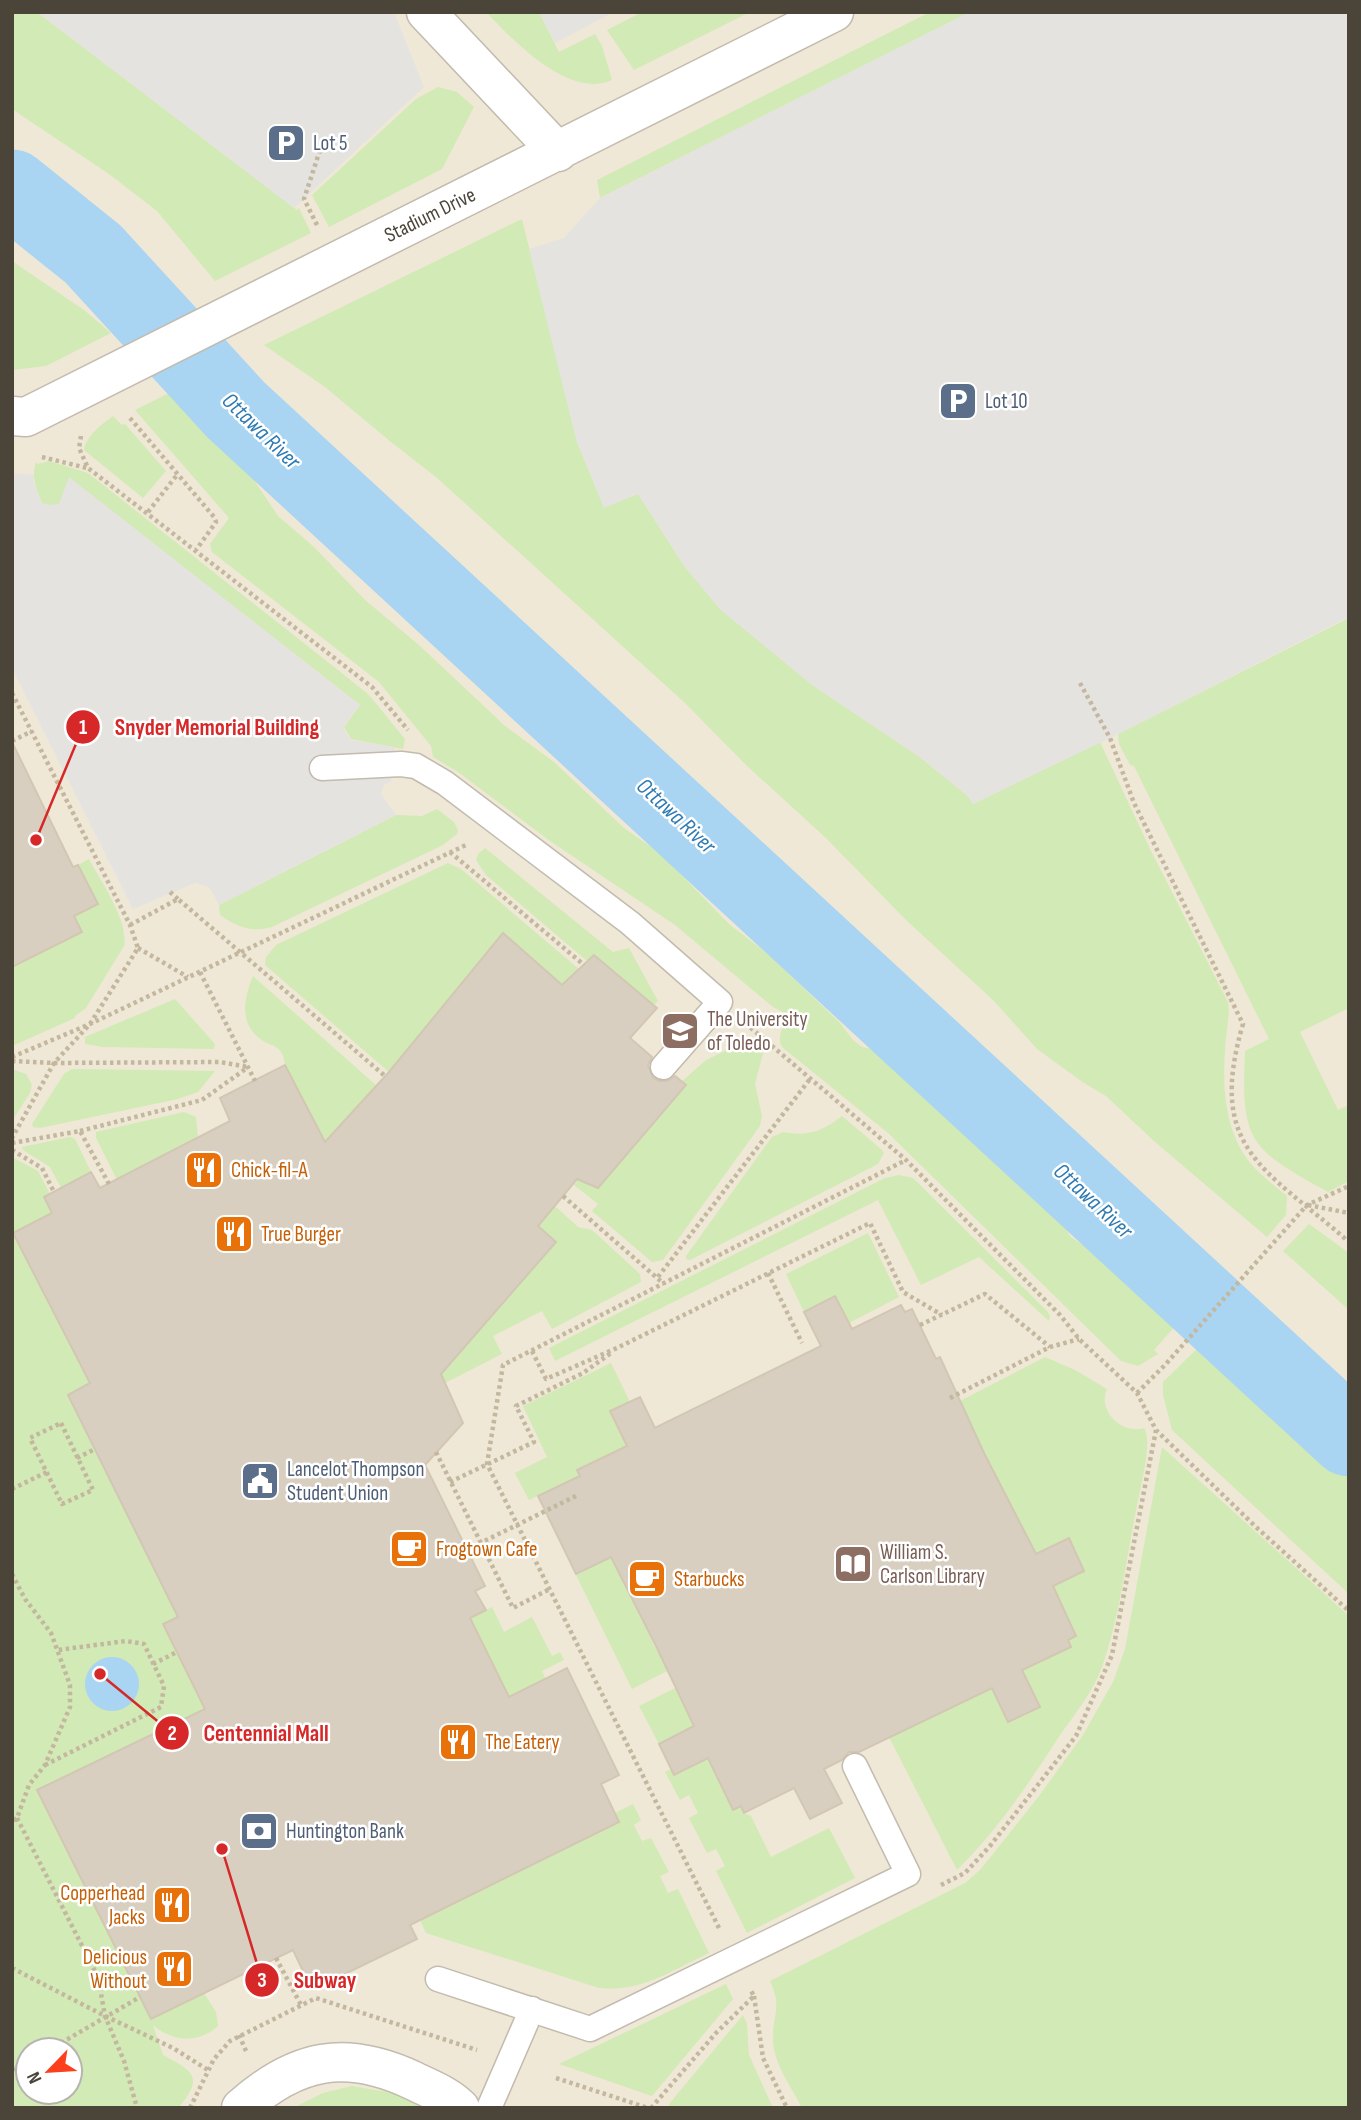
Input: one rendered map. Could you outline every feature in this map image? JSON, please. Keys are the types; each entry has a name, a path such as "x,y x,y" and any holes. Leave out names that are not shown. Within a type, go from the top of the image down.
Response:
{"street":[{"path":"426,12 558,152"},
{"name":"Stadium Drive","path":"19,417 80,390 834,12"},
{"path":"241,2108 279,2080 303,2069 336,2062 373,2065 393,2072 447,2097 460,2108"}],"lane":[{"path":"322,768 401,764 416,766 630,923 720,1002 663,1067"},
{"path":"438,1979 590,2029 908,1874 855,1766"},
{"path":"489,2108 532,2009"}],"path":[{"path":"319,228 304,200 321,147"},
{"path":"130,418 214,517 216,522 196,550"},
{"path":"73,437 84,430 79,448 88,468"},
{"path":"52,451 41,458 88,468 148,512 372,687 410,733"},
{"path":"148,512 177,475"},
{"path":"1080,683 1110,738 1134,803 1243,1024 1232,1067 1231,1087 1232,1111 1240,1135 1266,1172 1349,1242"},
{"path":"12,693 130,925 138,948 188,977"},
{"path":"12,741 32,731"},
{"path":"12,1059 472,842"},
{"path":"450,852 584,965"},
{"path":"170,892 385,1076"},
{"path":"130,925 178,899"},
{"path":"12,1141 54,1063 90,1024 138,948"},
{"path":"200,972 255,1081"},
{"path":"720,1002 906,1160 1060,1315 1079,1339 1137,1393 1156,1430 1256,1527 1349,1611"},
{"path":"12,1059 54,1063 220,1062 248,1067"},
{"path":"12,1141 80,1131 202,1100 248,1067"},
{"path":"658,1276 810,1079"},
{"path":"80,1131 109,1184"},
{"path":"12,1150 42,1168 54,1192"},
{"path":"722,1933 487,1464 503,1366 906,1160"},
{"path":"1137,1393 1307,1205 1349,1186"},
{"path":"563,1196 664,1284"},
{"path":"1307,1205 1349,1213"},
{"path":"532,1351 546,1380 618,1348 870,1223 903,1292 942,1315"},
{"path":"768,1273 803,1343"},
{"path":"920,1325 985,1294 1051,1348"},
{"path":"950,1398 1051,1348 1079,1339"},
{"path":"450,1482 534,1442 516,1406 583,1373 618,1348"},
{"path":"61,1423 77,1458 93,1490 62,1504 30,1437 61,1423"},
{"path":"1046,1776 1076,1736 1112,1655 1156,1430"},
{"path":"77,1458 95,1449"},
{"path":"436,1452 513,1608 548,1590"},
{"path":"12,1489 47,1472"},
{"path":"466,1550 578,1495"},
{"path":"12,1577 51,1633 70,1685 71,1707 45,1765 29,1785 15,1820 98,1977 105,2016 124,2061 137,2108"},
{"path":"45,1765 161,1707 164,1686 144,1644 126,1641 58,1650"},
{"path":"153,1664 177,1652"},
{"path":"276,1958 301,2005"},
{"path":"12,1968 173,2048 208,2070"},
{"path":"746,1981 754,1996 763,2058 787,2108"},
{"path":"556,2078 649,2108 716,2033 754,1996"},
{"path":"72,2036 140,1997"}],"shaded area":[{"name":"The University of Toledo","path":"12,12 1349,12 1349,2108 12,2108"},
{"name":"Lot 5","path":"37,12 394,12 424,87 294,208"},
{"path":"539,12 614,12 555,43"},
{"name":"Lot 10","path":"970,12 1349,12 1349,617 973,804 969,797 921,758 811,684 721,610 685,567 638,494 604,508 577,442 529,249 564,238 600,198"},
{"path":"12,473 34,475 33,481 42,503 48,505 59,504 69,477 360,705 345,724 344,730 351,740 395,747 391,782 384,785 381,794 396,815 219,905 211,890 195,883 133,909 12,668"}],"green space":[{"path":"12,12 37,12 297,210 299,208 311,233 215,281 157,211 109,174 12,109"},
{"path":"486,12 539,12 559,52 595,34 602,46 612,80 595,84 578,82 560,75 526,51"},
{"path":"642,12 750,12 634,70 607,30"},
{"path":"930,12 970,12 600,198 597,180"},
{"path":"438,87 457,92 474,107 442,169 329,227 312,195 416,99"},
{"path":"522,219 577,442 604,507 638,494 685,567 721,610 811,684 921,758 969,797 973,804 1100,742 1151,851 1228,1002 1224,1069 1231,1126 1238,1144 1252,1165 1287,1196 1286,1215 1267,1237 1155,1142 1106,1096 1037,1049 994,1001 905,919 826,838 746,765 685,703 436,477 325,387 264,345"},
{"path":"12,261 84,310 111,333 46,366 12,370"},
{"path":"171,392 248,471 278,516 314,547 365,600 420,646 505,726 554,762 624,828 660,853 729,924 768,954 840,1023 853,1040 889,1060 986,1145 1058,1217 1071,1237 1108,1262 1165,1317 1178,1323 1154,1350 1158,1354 1138,1366 1121,1361 888,1133 782,1047 780,1035 790,1016 773,1007 675,925 550,841 458,772 433,757 431,746 379,682 212,552 210,544 229,518 135,410"},
{"path":"113,416 122,425 125,424 166,471 143,498 84,450 91,435"},
{"path":"49,461 88,473 369,695 405,739 403,749 351,739 344,727 360,705 69,478 59,505 42,503 34,473 36,462 38,464"},
{"path":"1349,618 1349,1008 1300,1032 1338,1110 1349,1105 1349,1181 1328,1192 1281,1164 1255,1140 1245,1106 1245,1051 1269,1039 1134,766 1130,765 1119,744 1118,734"},
{"path":"437,809 454,822 458,830 457,834 443,845 272,927 244,928 220,915 219,905 396,815 422,816"},
{"path":"485,848 613,952 629,948 658,1001 654,1005 594,955 587,961 486,875 476,860"},
{"path":"89,859 118,914 124,946 86,1008 75,1018 12,1046 12,967 82,932 74,916 98,904 78,865"},
{"path":"448,863 461,869 580,970 565,988 503,934 389,1072 265,965 266,957 276,945"},
{"path":"253,976 377,1086 325,1142 285,1065 281,1052 259,1038 248,1023 245,1005"},
{"path":"175,999 215,1044 214,1049 103,1047 85,1044 85,1037"},
{"path":"735,1046 755,1048 763,1053 755,1084 762,1116 760,1126 663,1260 652,1262 592,1211 598,1204 574,1185 578,1180 598,1188 681,1082 706,1060"},
{"path":"12,1069 26,1074 32,1085 30,1093 12,1121"},
{"path":"72,1069 215,1071 198,1092 178,1099 40,1128 33,1127 32,1124 64,1074"},
{"path":"184,1112 196,1117 198,1138 117,1180 96,1138 96,1132"},
{"path":"842,1116 882,1150 884,1153 878,1164 690,1260 686,1259 772,1137 783,1132 814,1132"},
{"path":"70,1137 75,1139 91,1172 61,1188 50,1167 22,1147"},
{"path":"12,1157 38,1171 50,1194 44,1197 52,1213 14,1233 90,1383 68,1395 178,1617 252,1686 37,1790 151,2018 204,1993 216,2012 218,2026 194,2038 177,2038 153,2025 163,2055 182,2066 192,2076 191,2089 178,2108 12,2108"},
{"path":"899,1175 913,1178 1047,1311 1049,1321 979,1257 921,1285 878,1200 555,1361 549,1348 885,1178"},
{"path":"555,1206 578,1227 592,1230 640,1274 641,1282 552,1329 542,1311 493,1336 502,1354 445,1383 441,1374 556,1243 539,1226"},
{"path":"1309,1224 1349,1253 1349,1310 1283,1251"},
{"path":"868,1233 899,1297 849,1323 804,1312 786,1274"},
{"path":"1200,1346 1239,1388 1275,1412 1309,1423 1349,1462 1349,1594 1172,1430 1163,1395 1163,1382"},
{"path":"1045,1357 1075,1370 1107,1389 1105,1405 1120,1425 1144,1428 1147,1444 1145,1466 1118,1608 1108,1648 1094,1685 1012,1806 957,1870 889,1737 992,1688 1008,1722 1039,1707 1019,1664 1036,1664 1070,1647 1068,1640 1076,1637 1058,1597 1046,1590 1084,1571 1069,1538 1028,1557 1030,1542 1012,1505 1005,1508 1005,1494 985,1453 978,1456 977,1438 960,1401"},
{"path":"611,1363 630,1402 627,1446 578,1470 580,1476 529,1500 515,1473 547,1457 523,1406"},
{"path":"1162,1447 1349,1616 1349,2108 802,2108 774,2050 776,1998 770,1981 965,1883 981,1869 1039,1796 1083,1735 1113,1682 1125,1649"},
{"path":"619,1553 620,1575 636,1608 643,1605 656,1648 667,1662 675,1667 632,1689 576,1575"},
{"path":"492,1607 504,1632 532,1617 552,1656 560,1652 564,1660 542,1671 560,1707 523,1725 470,1618"},
{"path":"675,1688 688,1713 703,1722 659,1744 639,1706"},
{"path":"715,1754 744,1813 751,1816 771,1857 829,1828 855,1878 747,1933 716,1871 725,1866 716,1849 707,1853 689,1818 698,1813 689,1795 680,1800 665,1772 671,1769 674,1775"},
{"path":"633,1804 641,1820 634,1825 642,1841 651,1838 669,1872 660,1876 668,1893 678,1889 709,1953 642,1984 614,1989 599,1988 426,1933 420,1920 619,1823 615,1813"},
{"path":"726,1984 733,1999 652,2096 559,2064"},
{"path":"743,2015 747,2024 749,2055 773,2108 669,2108 669,2104"},
{"path":"352,2086 393,2093 426,2108 293,2108 323,2093"}],"water":[{"path":"112,1657 131,1665 139,1684 131,1703 112,1711 93,1703 85,1684 93,1665"}],"building":[{"path":"12,742 73,867 78,865 98,904 74,916 82,932 12,967"},
{"name":"Lancelot Thompson Student Union","path":"503,933 562,985 594,955 657,1008 630,1038 652,1057 648,1065 653,1078 667,1081 675,1076 686,1085 598,1188 577,1179 538,1226 556,1242 441,1374 463,1423 425,1465 485,1586 475,1591 486,1610 470,1618 509,1697 567,1668 619,1775 601,1784 619,1822 410,1925 417,1939 312,1990 293,1950 151,2019 37,1790 205,1709 163,1624 178,1617 68,1395 90,1383 13,1233 52,1213 44,1197 91,1172 100,1188 230,1121 220,1098 285,1065 325,1142 389,1072"},
{"name":"William S. Carlson Library","path":"835,1296 852,1329 901,1305 905,1312 912,1309 936,1359 940,1357 984,1453 1036,1554 1069,1538 1084,1571 1053,1586 1076,1636 1068,1640 1071,1647 1022,1670 1040,1707 1008,1722 992,1688 859,1752 849,1752 842,1760 824,1769 842,1803 810,1819 794,1788 744,1813 741,1806 733,1810 708,1758 674,1775 659,1744 694,1726 657,1648 611,1557 576,1574 538,1496 580,1476 577,1470 627,1446 610,1411 640,1397 655,1428 821,1346 804,1312"}],"waterway":[{"name":"Ottawa River","path":"12,189 93,254 236,410 1349,1437"}],"place":[{"name":"Lot 5","path":"286,143"},
{"name":"Lot 10","path":"958,401"},
{"name":"Snyder Memorial Building","path":"36,840"},
{"name":"The University of Toledo","path":"680,1031"},
{"name":"Chick-fil-A","path":"204,1170"},
{"name":"True Burger","path":"234,1234"},
{"name":"Lancelot Thompson Student Union","path":"260,1481"},
{"name":"Frogtown Cafe","path":"409,1549"},
{"name":"William S. Carlson Library","path":"853,1564"},
{"name":"Starbucks","path":"647,1579"},
{"name":"Centennial Mall","path":"100,1674"},
{"name":"The Eatery","path":"458,1742"},
{"name":"Huntington Bank","path":"259,1831"},
{"name":"Subway","path":"222,1849"},
{"name":"Copperhead Jacks","path":"172,1905"},
{"name":"Delicious Without","path":"174,1969"}]}
